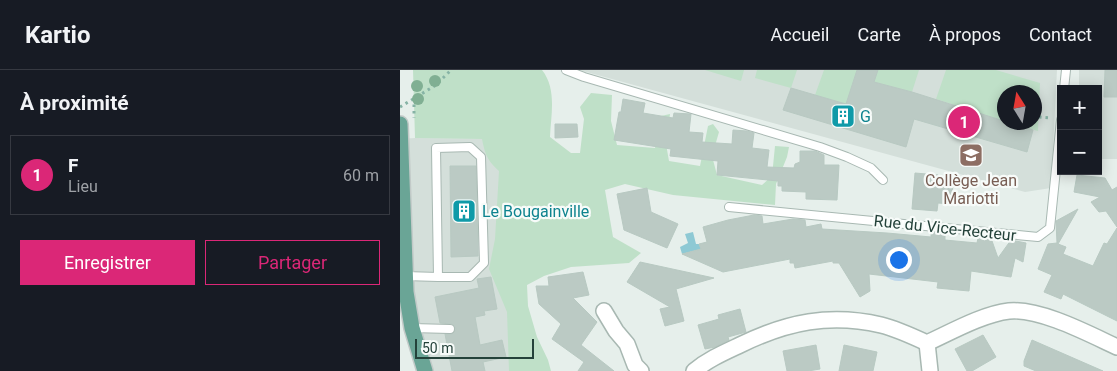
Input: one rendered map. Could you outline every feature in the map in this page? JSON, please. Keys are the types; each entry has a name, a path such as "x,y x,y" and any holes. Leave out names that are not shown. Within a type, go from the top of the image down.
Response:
{"main road":[{"path":"400,124 406,292 412,328 425,371"}],"street":[{"path":"604,311 616,331 627,344 634,365 641,371"},
{"path":"694,371 708,360 756,337 795,324 822,319 852,320 881,326 927,342 988,316 1010,311 1026,312 1044,316 1083,331 1117,347"},
{"path":"927,342 930,371"}],"lane":[{"path":"566,70 826,149 871,168 883,180"},
{"path":"1064,85 1066,70"},
{"name":"Rue du Vice-Recteur","path":"729,207 1038,238 1050,228 1060,130"},
{"path":"405,276 438,277 470,277 484,263 481,157 470,147 436,148 438,277"},
{"path":"412,328 450,329"}],"path":[{"path":"400,107 436,85 452,70"}],"shaded area":[{"name":"Collège Jean Mariotti","path":"579,70 1057,70 1051,188 1025,192"},
{"path":"1079,70 1117,70 1117,159 1102,159 1102,85 1079,85"},
{"path":"400,139 536,139 517,278 535,371 425,371 412,328"}],"green space":[{"path":"413,70 542,70 547,77 551,93 550,137 571,153 580,153 584,119 580,107 591,93 612,95 611,121 617,145 655,148 661,116 670,114 666,144 669,161 700,166 708,126 713,124 719,132 712,156 717,175 762,185 772,176 775,146 789,147 776,184 775,205 673,195 625,184 605,190 613,237 641,253 629,263 571,267 544,276 527,285 528,306 537,337 551,371 509,371 507,312 489,269 495,239 499,171 487,156 482,139 415,138"},
{"path":"705,70 744,70 741,81"},
{"path":"757,70 797,70 791,88 755,78"},
{"path":"824,70 857,70 849,97 904,121 815,95"},
{"path":"878,70 919,70 912,92 874,82"},
{"path":"946,70 996,70 1040,83 1040,85 997,85 997,119 936,99"}],"water":[{"path":"693,232 696,244 699,244 701,249 682,254 680,247 688,243 685,234"}],"building":[{"path":"857,70 878,70 874,82 997,119 997,130 1033,130 1027,152 914,119 906,147 783,110 791,88 846,104"},
{"path":"1105,70 1117,70 1117,97 1104,97"},
{"path":"623,99 645,103 643,113 673,118 674,113 691,114 689,132 703,133 702,142 732,144 733,130 754,133 752,148 769,150 767,167 794,168 795,164 800,162 800,151 815,151 824,155 824,165 839,165 837,200 806,199 806,192 782,191 782,186 778,186 778,181 717,175 718,161 670,156 671,149 614,140"},
{"path":"555,124 577,124 578,137 555,138"},
{"name":"Le Bougainville","path":"450,166 476,166 478,256 451,257"},
{"path":"915,173 938,175 938,183 953,184 951,204 938,203 937,211 912,209"},
{"path":"1077,175 1105,178 1112,190 1117,187 1117,227 1106,211 1099,212 1091,202 1100,197 1074,192"},
{"path":"647,188 651,212 678,224 667,248 624,230 617,194"},
{"path":"1078,209 1058,244 1066,247 1063,254 1093,266 1104,243 1107,244 1117,228 1117,321 1063,294 1061,299 1044,292 1052,275 1038,269 1048,244 1057,243 1056,221"},
{"path":"754,215 762,216 763,224 793,219 805,220 806,227 821,224 822,229 931,237 931,232 945,234 945,240 977,243 978,238 991,238 998,258 1011,240 1026,243 1023,262 1015,258 1011,277 971,271 969,291 937,288 938,282 869,274 870,291 860,297 839,263 833,263 833,261 795,268 794,263 790,263 790,259 723,272 682,254 701,249 699,244 707,242 703,227"},
{"path":"640,262 714,278 676,289 684,321 665,326 660,309 670,307 627,282"},
{"path":"583,272 589,295 573,298 597,322 581,345 614,371 578,371 584,362 552,339 561,324 539,304 536,286 549,286 548,277"},
{"path":"491,277 497,309 484,311 485,315 475,317 480,345 502,340 506,357 483,362 485,371 452,371 445,334 452,334 456,329 452,324 440,323 435,297 479,288 477,279"},
{"path":"740,309 746,332 728,337 729,340 715,347 705,349 698,325 719,319 718,315"},
{"path":"983,335 996,357 972,371 967,371 955,349"},
{"path":"1032,340 1103,371 1036,371 1024,366"},
{"path":"816,345 820,369 787,371 783,351"},
{"path":"844,345 877,352 873,371 839,371"}],"place":[{"name":"G","path":"843,116"},
{"name":"F","path":"964,122"},
{"name":"Collège Jean Mariotti","path":"971,155"},
{"name":"Le Bougainville","path":"464,211"}]}
